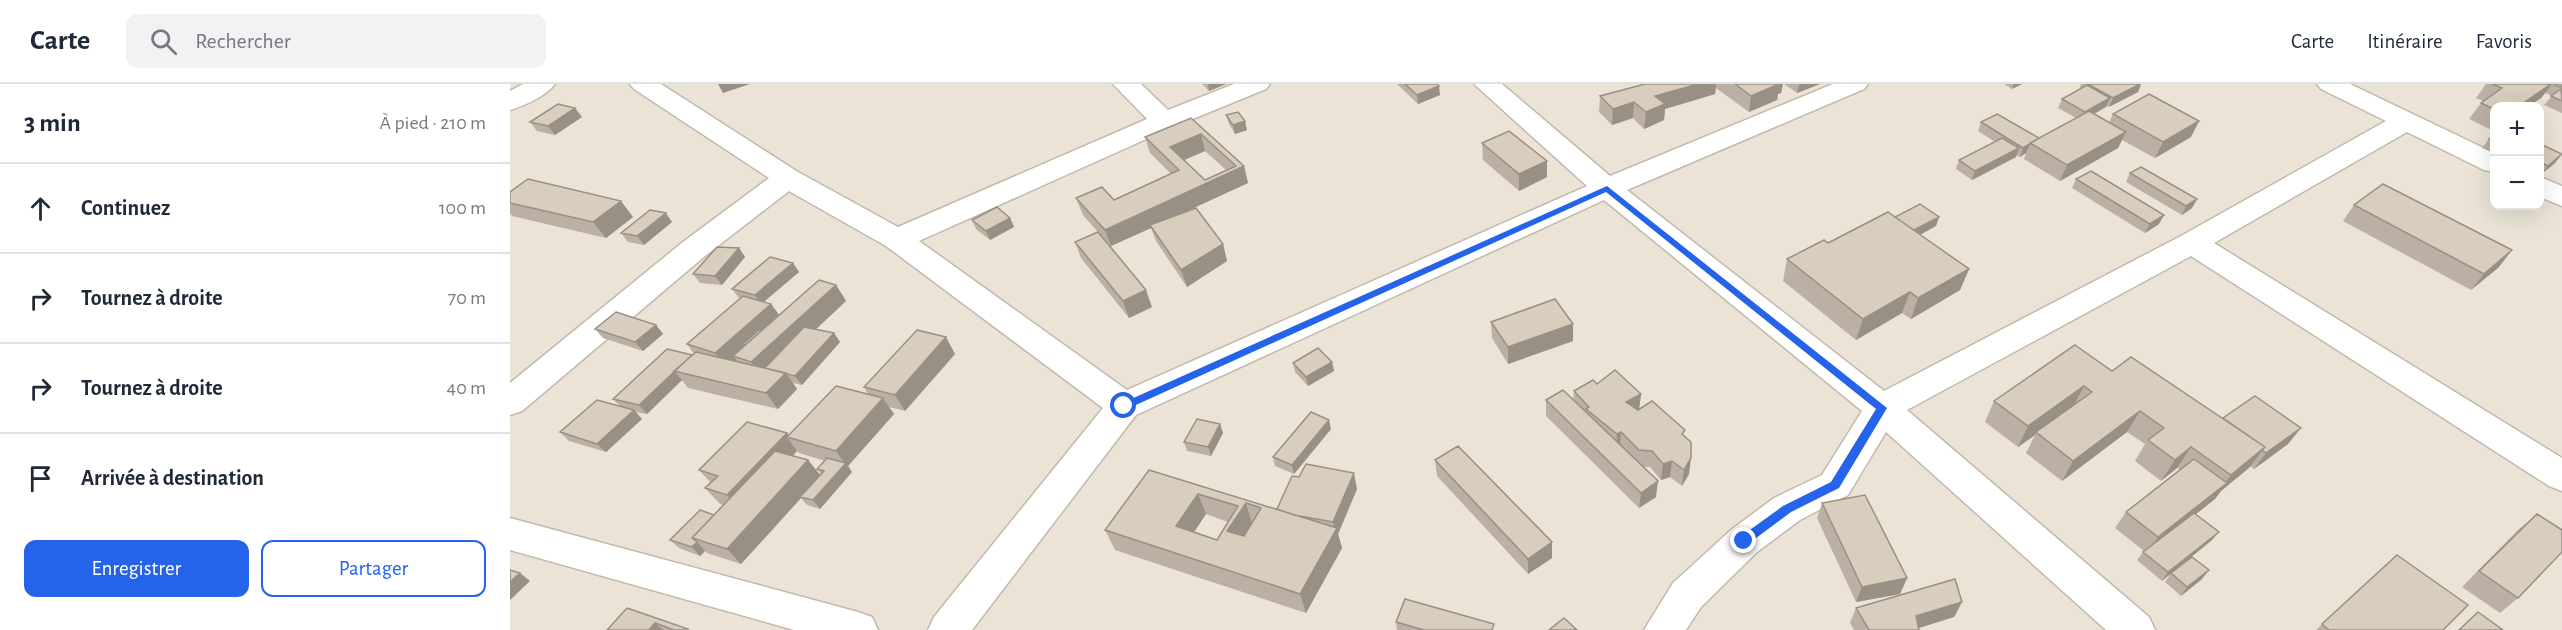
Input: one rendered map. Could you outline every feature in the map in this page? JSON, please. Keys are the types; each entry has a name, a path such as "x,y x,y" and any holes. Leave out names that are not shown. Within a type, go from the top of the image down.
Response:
{"street":[{"path":"510,102 542,84"},
{"path":"643,84 788,178 897,239 1124,406"},
{"path":"1126,84 1164,121"},
{"path":"897,239 1164,121 1257,84"},
{"path":"1487,84 1607,188 1882,408 2135,630"},
{"path":"948,630 1124,406 1607,188 1855,84"},
{"path":"2330,84 2490,162"},
{"path":"1664,630 1687,595 1744,541 1787,509 1835,485 1882,408 2192,243 2406,121"},
{"path":"510,402 694,249 788,178"},
{"path":"2544,188 2562,197"},
{"path":"2192,243 2562,476"},
{"path":"510,534 858,630"}],"shaded area":[{"path":"510,84 2562,84 2562,630 510,630"}],"building":[{"path":"1405,84 1437,84 1439,86 1417,95"},
{"path":"1645,84 1698,84 1655,96 1665,104 1646,112 1634,102 1613,109 1600,96"},
{"path":"1735,84 1779,84 1751,96"},
{"path":"2088,84 2140,84 2113,98"},
{"path":"2492,84 2551,84 2525,102 2490,102 2490,107 2481,103 2502,88"},
{"path":"2087,85 2110,98 2085,112 2062,99"},
{"path":"2561,89 2562,101 2551,96"},
{"path":"2149,94 2199,121 2163,142 2113,114"},
{"path":"558,104 575,108 548,126 530,122"},
{"path":"2089,111 2126,132 2067,165 2030,143"},
{"path":"1238,112 1245,121 1233,125 1226,115"},
{"path":"1997,114 2039,138 2023,148 1981,122"},
{"path":"1191,118 1244,166 1105,230 1076,198 1102,187 1114,200 1179,170 1145,137","holes":["1201,134 1236,166 1205,180 1170,147"]},
{"path":"1509,131 1547,161 1519,174 1482,143"},
{"path":"2002,138 2019,148 1975,171 1959,160"},
{"path":"2544,146 2562,154 2548,166 2544,164"},
{"path":"2141,167 2197,199 2186,206 2130,173"},
{"path":"2091,171 2164,215 2150,224 2076,179"},
{"path":"528,179 621,201 593,222 510,203 510,192"},
{"path":"2383,184 2512,250 2484,274 2354,205"},
{"path":"1920,204 1939,217 1914,230 1895,217"},
{"path":"997,207 1010,218 986,231 972,220"},
{"path":"1196,208 1223,244 1181,270 1150,225"},
{"path":"650,210 666,213 637,236 621,233"},
{"path":"1888,212 1969,269 1918,298 1910,292 1863,319 1787,259 1824,240 1828,243"},
{"path":"1098,232 1146,290 1123,301 1075,242"},
{"path":"717,247 739,248 715,276 693,274"},
{"path":"770,257 793,263 755,295 732,289"},
{"path":"819,280 836,285 751,362 733,356"},
{"path":"743,296 771,304 715,353 687,344"},
{"path":"1555,299 1573,324 1508,347 1491,322"},
{"path":"616,312 656,325 635,342 595,329"},
{"path":"804,327 834,333 795,376 765,368"},
{"path":"759,330 761,331 745,345 743,344"},
{"path":"917,330 946,337 895,395 864,387"},
{"path":"2075,345 2112,371 2131,357 2265,447 2231,475 2191,447 2175,460 2148,440 2164,428 2140,411 2073,461 2036,432 2092,392 2084,386 2028,426 1994,401"},
{"path":"1318,348 1332,362 1306,377 1293,363"},
{"path":"667,349 692,355 639,405 613,399"},
{"path":"696,352 786,373 766,393 674,371"},
{"path":"1615,370 1641,394 1626,402 1638,410 1652,401 1685,430 1682,434 1691,442 1691,458 1684,470 1672,461 1663,464 1652,451 1639,450 1621,432 1617,434 1586,409 1589,407 1574,391 1593,380 1597,384"},
{"path":"836,386 883,398 836,451 787,437"},
{"path":"1563,390 1658,481 1641,493 1546,400"},
{"path":"2255,396 2301,428 2266,453 2262,450 2265,447 2223,418"},
{"path":"597,400 634,410 597,444 560,432"},
{"path":"1311,412 1329,420 1292,465 1273,457"},
{"path":"1197,419 1220,424 1208,447 1184,442"},
{"path":"747,422 787,433 727,495 705,488 718,476 699,470"},
{"path":"1458,446 1552,542 1528,559 1435,460"},
{"path":"775,451 808,460 727,549 692,538"},
{"path":"827,458 846,463 813,500 800,497 824,471 817,469"},
{"path":"2194,459 2227,483 2158,537 2126,512"},
{"path":"1306,464 1354,473 1333,522 1294,515 1277,509 1292,476 1299,477"},
{"path":"1149,470 1337,528 1300,594 1105,530","holes":["1198,494 1238,506 1217,540 1176,526","1246,503 1261,508 1244,536 1227,531"]},
{"path":"1865,495 1907,578 1862,587 1822,503"},
{"path":"700,510 714,515 692,538 697,542 692,547 670,540"},
{"path":"2194,513 2219,532 2168,572 2143,552"},
{"path":"2537,514 2562,530 2562,552 2518,598 2479,571"},
{"path":"2397,555 2468,605 2443,630 2329,630 2322,624"},
{"path":"2192,557 2209,570 2187,587 2171,573"},
{"path":"510,570 520,573 510,582"},
{"path":"1955,579 1962,602 1916,616 1919,630 1869,630 1856,608"},
{"path":"1405,599 1494,624 1492,630 1424,630 1396,622"},
{"path":"627,608 688,629 674,630 655,623 649,630 607,630"},
{"path":"2478,612 2503,630 2459,630"},
{"path":"1564,618 1577,630 1549,630"}],"route":[{"path":"1124,406 1607,188 1882,408 1835,485 1787,509 1744,541"}]}
